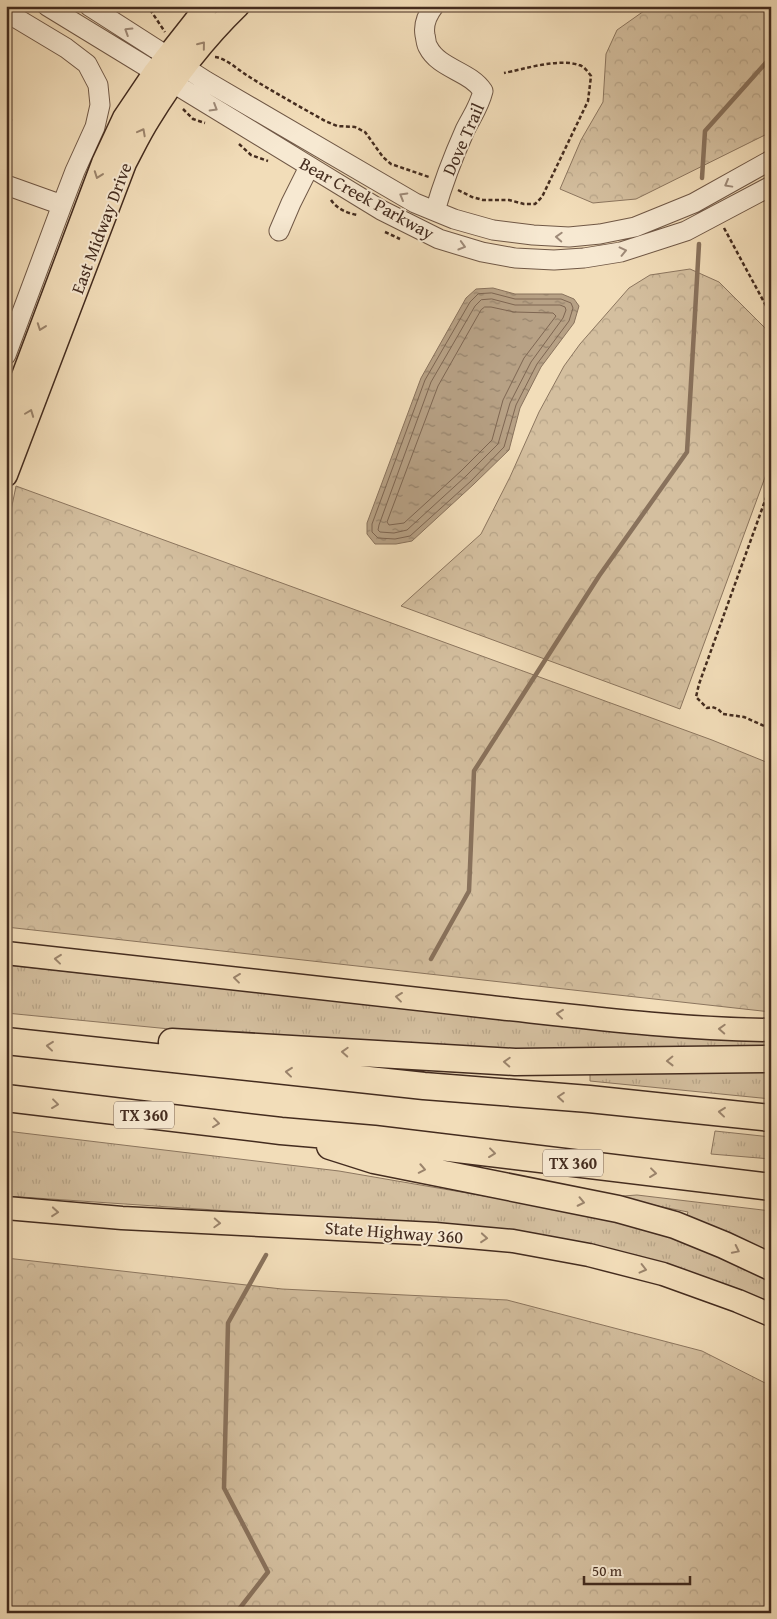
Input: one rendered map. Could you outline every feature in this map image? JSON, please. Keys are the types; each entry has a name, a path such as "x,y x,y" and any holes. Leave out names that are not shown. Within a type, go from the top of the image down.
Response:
{"highway":[{"path":"6,1041 424,1086 589,1099 771,1118"},
{"path":"93,1050 156,1041 515,1062 771,1059"},
{"name":"TX 360","path":"6,1098 282,1131 374,1139 771,1188"},
{"path":"282,1131 374,1160 618,1210 675,1225 771,1267"}],"main road":[{"name":"East Midway Drive","path":"7,472 126,163 170,69 207,6"},
{"name":"East Midway Drive","path":"6,421 103,163 124,118 170,69 238,6"},
{"path":"6,953 668,1026 771,1030"},
{"name":"State Highway 360","path":"6,1208 122,1218 435,1234 513,1241 589,1255 663,1274 771,1315"}],"street":[{"name":"Bear Creek Parkway","path":"47,6 170,69 416,203 454,219 493,230 569,237 600,234 635,227 694,203 771,160"},
{"name":"Bear Creek Parkway","path":"89,6 170,69 309,167 381,210 439,239 482,252 515,258 554,260 584,258 621,252 648,245 686,231 771,186"},
{"name":"Dove Trail","path":"434,6 427,15 424,30 428,46 436,57 477,83 483,91 479,105 466,128 444,181 435,211"},
{"path":"6,12 66,48 87,64 98,85 100,105 95,127 75,171 6,355"},
{"path":"279,231 309,167"},
{"path":"6,185 62,205"}],"path":[{"path":"145,6 149,8 166,32"},
{"path":"211,58 217,57 225,61 247,76 325,121 337,126 356,127 365,132 382,158 391,164 434,178"},
{"path":"452,188 483,200 509,200 524,204 536,204 542,197 588,101 590,76 584,67 579,65 566,63 552,64 504,74"},
{"path":"6,99 10,120 6,128"},
{"path":"724,227 771,315"},
{"path":"771,484 696,697 707,708 718,708 723,714 744,717 771,730"}],"green space":[{"path":"651,6 771,6 771,132 636,199 593,203 560,189 581,140 603,102 606,54 617,30"},
{"path":"690,269 719,282 765,328 771,341 771,461 680,709 401,606 481,534 510,477 539,412 564,366 580,344 629,288 650,275"},
{"path":"16,486 712,740 771,764 771,1012 6,927 6,535"},
{"path":"6,965 181,984 769,1040 770,1050 583,1054 262,1038 6,1013"},
{"path":"771,1067 771,1099 590,1081 590,1068"},
{"path":"6,1131 339,1171 554,1208 583,1211 683,1237 771,1277 771,1305 482,1228 6,1196"},
{"path":"715,1131 771,1137 771,1159 711,1154"},
{"path":"637,1195 771,1211 771,1259 657,1209 687,1215 688,1212 622,1199 623,1196"},
{"path":"6,1258 282,1289 507,1300 702,1351 771,1386 771,1613 6,1613"}],"water":[{"path":"493,288 515,294 562,294 574,299 579,306 574,323 541,367 520,408 509,450 412,541 396,544 375,544 367,534 367,523 421,378 466,298 476,289"}],"waterway":[{"path":"702,178 705,131 771,57"},
{"path":"431,959 469,891 474,771 599,576 687,452 699,244"},
{"path":"236,1613 268,1572 224,1488 228,1323 266,1255"}]}
